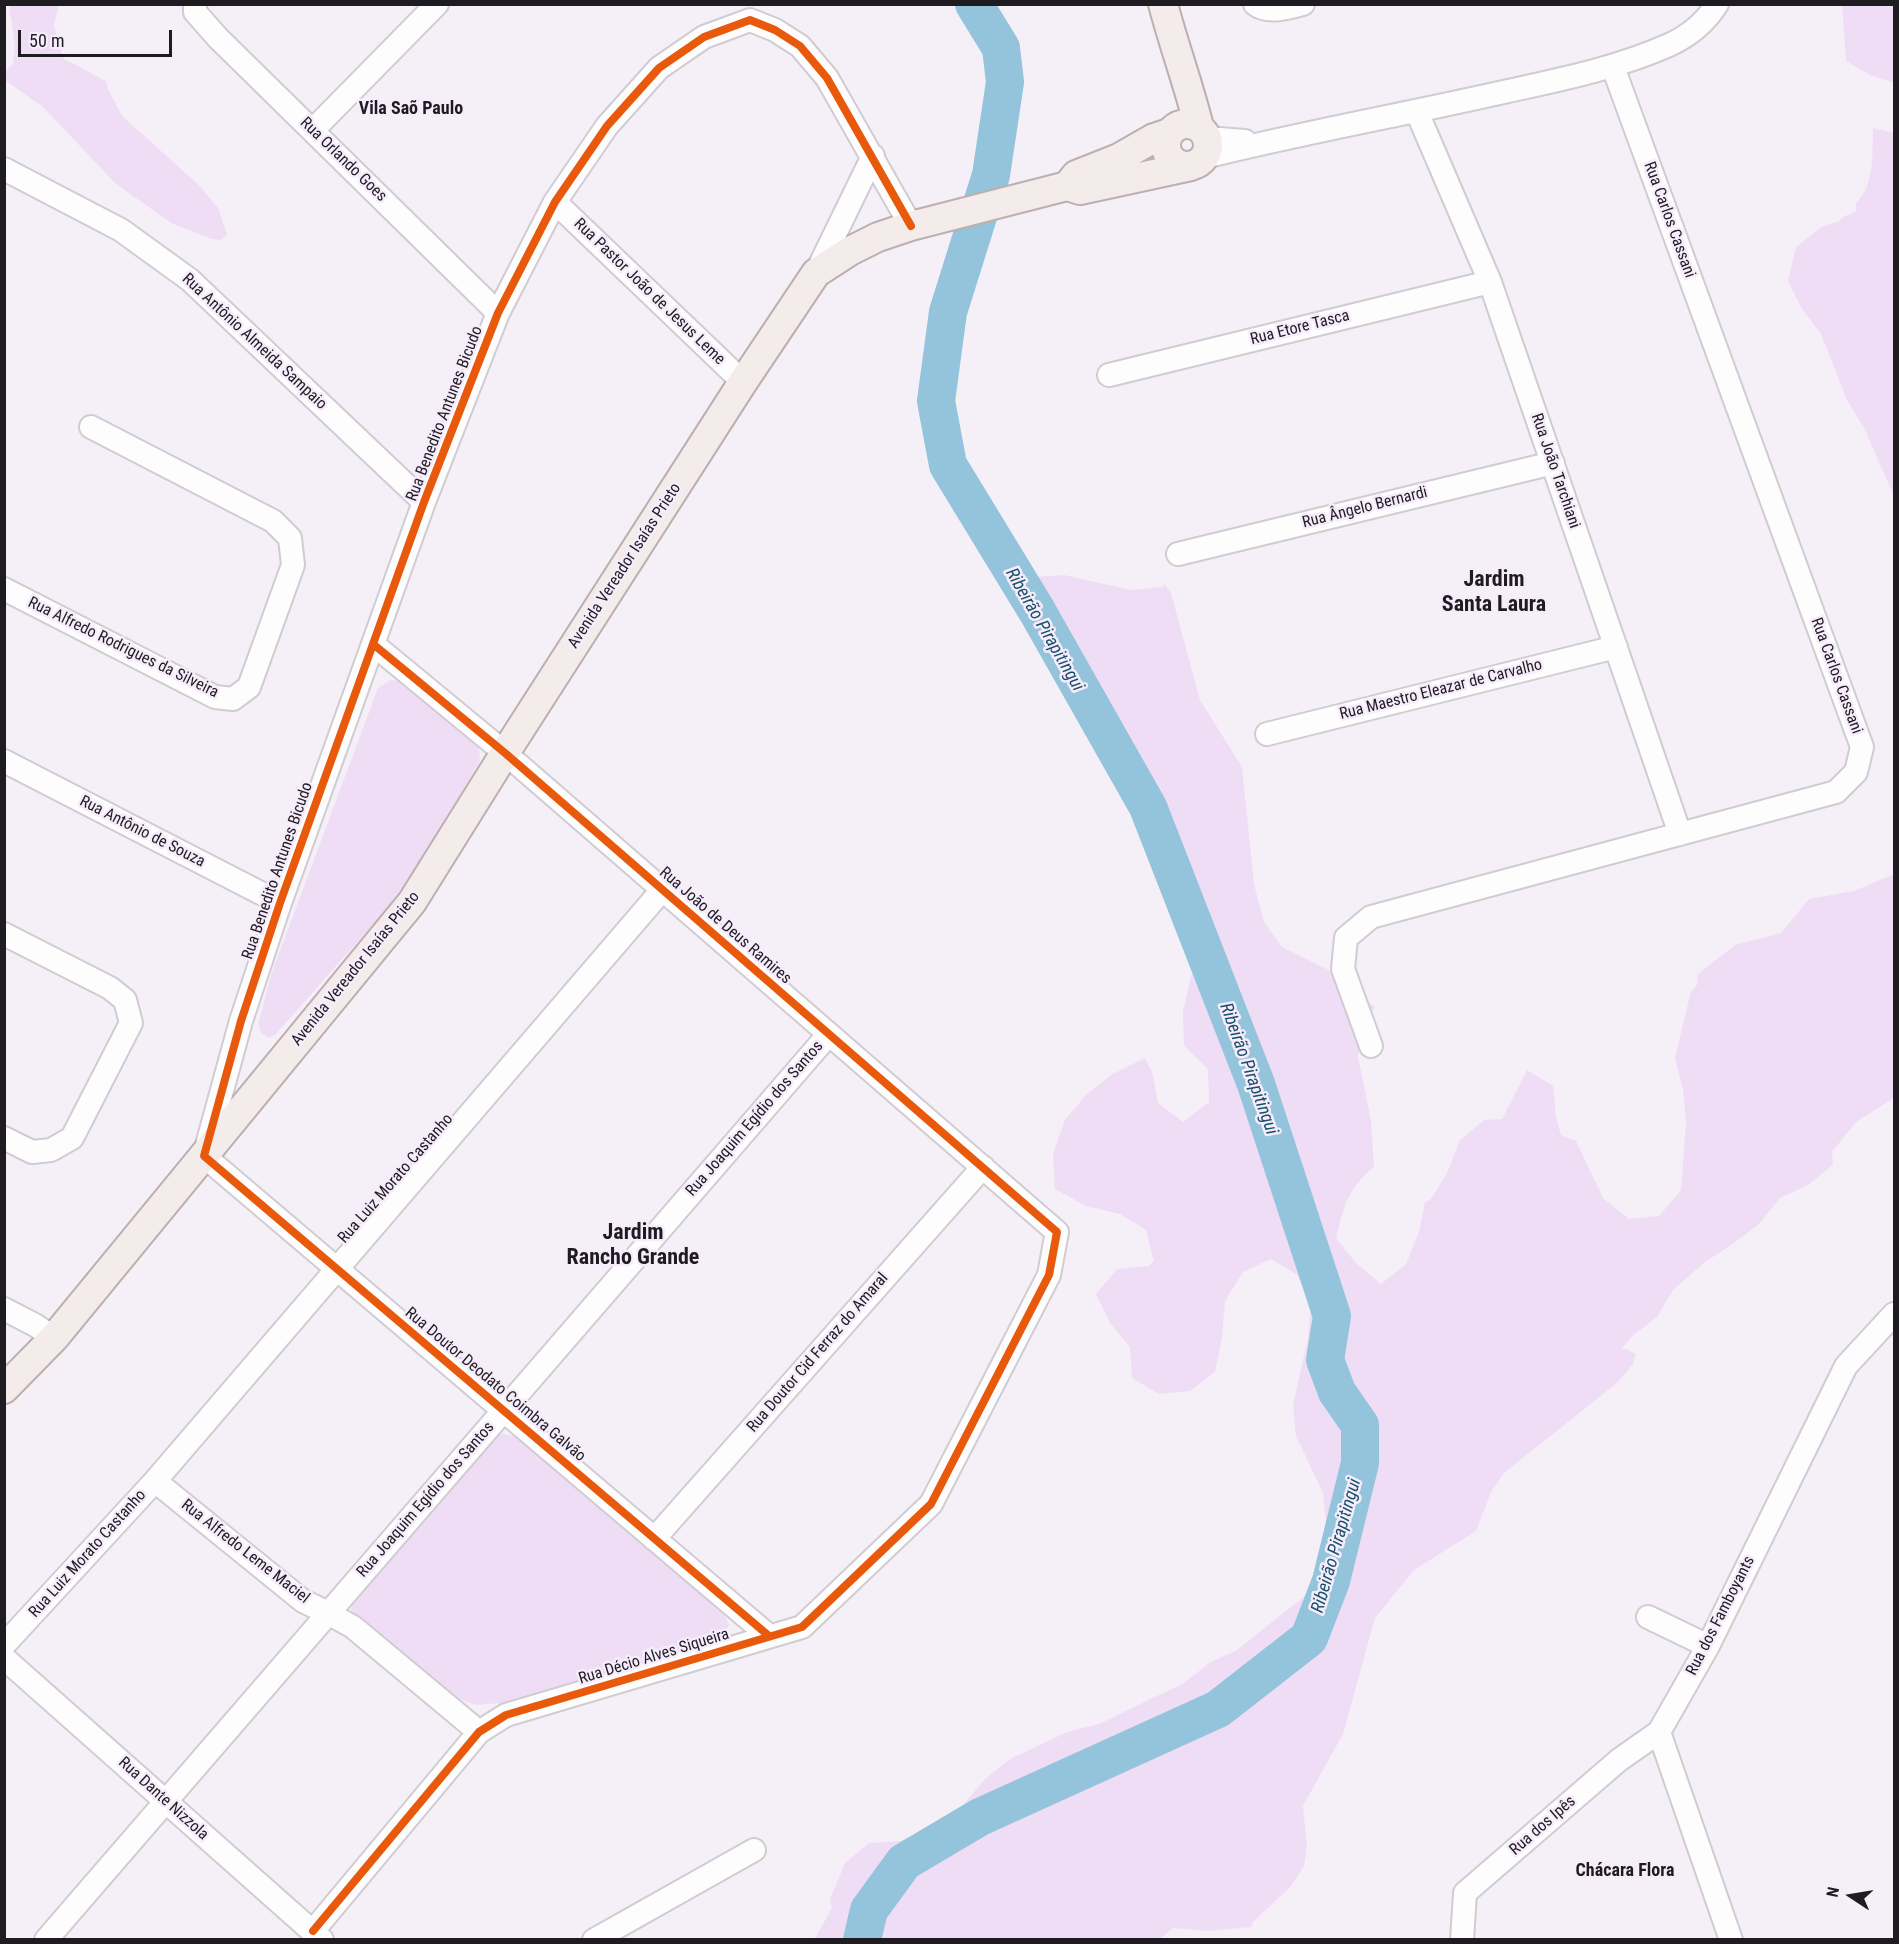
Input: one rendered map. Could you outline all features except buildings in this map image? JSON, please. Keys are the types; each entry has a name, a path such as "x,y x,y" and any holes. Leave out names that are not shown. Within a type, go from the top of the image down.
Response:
{"main road":[{"path":"1163,4 1172,42 1186,79 1191,142"},
{"name":"Avenida Vereador Isaías Prieto","path":"1059,188 1076,175 1119,158 1154,138 1191,142"},
{"name":"Avenida Vereador Isaías Prieto","path":"4,1389 54,1338 412,902 743,382 816,273 850,251 878,237 920,223 1059,188 1080,190 1191,142"}],"street":[{"name":"Rua Orlando Goes","path":"195,4 195,12 218,38 498,313"},
{"path":"313,130 437,4"},
{"path":"1255,4 1259,8 1273,10 1303,4"},
{"path":"1191,142 1262,143 1417,112 1613,67 1670,45 1694,30 1709,16 1717,4"},
{"name":"Rua Benedito Antunes Bicudo","path":"204,1156 241,1021 280,903 424,502 498,313 555,202 607,126 659,68 704,37 750,20 775,30 800,46 827,78 873,156 920,223"},
{"name":"Rua Carlos Cassani","path":"1371,1046 1343,969 1346,938 1371,917 1836,792 1856,772 1862,747 1613,67"},
{"name":"Rua João Tarchiani","path":"1417,112 1490,282 1680,834"},
{"name":"Avenida Vereador Isaías Prieto","path":"816,273 873,156"},
{"name":"Rua Antônio Almeida Sampaio","path":"4,168 121,230 190,280 424,502"},
{"name":"Rua Pastor João de Jesus Leme","path":"555,202 743,382"},
{"name":"Rua Etore Tasca","path":"1109,375 1490,282"},
{"name":"Rua Alfredo Rodrigues da Silveira","path":"4,589 215,697 233,699 249,687 293,565 290,538 273,521 91,427"},
{"name":"Rua Ângelo Bernardi","path":"1178,554 1552,463"},
{"name":"Rua João de Deus Ramires","path":"374,644 505,753 1057,1232"},
{"name":"Rua Maestro Eleazar de Carvalho","path":"1267,734 1616,647"},
{"name":"Rua Antônio de Souza","path":"4,761 280,903"},
{"name":"Rua Luiz Morato Castanho","path":"4,1645 155,1480 663,890"},
{"path":"4,934 110,988 125,1000 131,1023 72,1138 51,1150 32,1152 4,1138"},
{"name":"Rua Joaquim Egídio dos Santos","path":"46,1940 829,1034"},
{"name":"Rua Doutor Deodato Coimbra Galvão","path":"204,1156 769,1636"},
{"name":"Rua Doutor Cid Ferraz do Amaral","path":"654,1539 983,1167"},
{"name":"Rua Décio Alves Siqueira","path":"318,1935 479,1732 506,1715 802,1626 932,1504 1049,1275 1057,1232"},
{"path":"4,1309 54,1338"},
{"name":"Rua dos Famboyants","path":"1659,1732 1707,1646 1846,1366 1894,1314"},
{"name":"Rua Alfredo Leme Maciel","path":"155,1480 303,1601 353,1627 479,1732"},
{"path":"1648,1617 1707,1646"},
{"name":"Rua Dante Nizzola","path":"4,1658 318,1935"},
{"path":"1659,1732 1731,1940"},
{"name":"Rua dos Ipês","path":"1462,1940 1465,1893 1619,1760 1659,1732"},
{"path":"594,1940 754,1850"}],"shaded area":[{"path":"9,5 59,5 54,25 63,58 106,81 122,116 200,186 218,208 227,235 221,240 212,239 171,223 116,184 43,107 5,80 5,71 13,64 15,46"},
{"path":"1842,5 1894,5 1894,83 1870,75 1846,61"},
{"path":"1873,128 1894,133 1894,496 1865,430 1847,400 1821,334 1802,309 1788,281 1796,247 1820,228 1856,211 1856,203 1867,187 1869,178"},
{"path":"1064,575 1131,590 1162,587 1165,584 1171,593 1200,700 1242,767 1254,884 1264,922 1282,947 1329,970 1375,1007 1362,1032 1358,1057 1371,1120 1374,1167 1358,1182 1348,1198 1336,1238 1356,1263 1381,1284 1406,1264 1419,1232 1425,1202 1431,1199 1447,1173 1460,1140 1484,1120 1502,1119 1527,1070 1553,1086 1556,1117 1561,1135 1576,1141 1603,1198 1629,1219 1659,1216 1681,1190 1686,1121 1683,1090 1675,1058 1691,991 1697,985 1698,974 1735,945 1781,933 1809,899 1854,891 1894,874 1894,1098 1856,1122 1832,1152 1833,1165 1808,1185 1780,1198 1759,1224 1705,1262 1673,1290 1657,1317 1632,1336 1621,1350 1626,1349 1636,1354 1633,1364 1617,1383 1504,1473 1491,1492 1476,1531 1414,1570 1375,1618 1343,1734 1303,1806 1307,1846 1304,1866 1291,1886 1253,1922 1251,1927 1208,1931 1173,1928 1159,1940 814,1940 832,1908 830,1899 845,1863 869,1843 900,1841 939,1824 964,1804 985,1779 1010,1759 1067,1732 1099,1724 1184,1683 1209,1663 1237,1650 1311,1591 1324,1559 1326,1524 1323,1493 1296,1436 1293,1405 1308,1338 1311,1303 1297,1275 1271,1259 1243,1272 1225,1301 1222,1338 1215,1372 1190,1391 1159,1394 1132,1378 1130,1347 1110,1323 1096,1294 1117,1269 1148,1266 1154,1261 1146,1230 1120,1214 1086,1206 1055,1189 1053,1153 1065,1120 1086,1095 1111,1075 1145,1058 1152,1072 1158,1103 1183,1122 1209,1102 1208,1069 1184,1046 1183,1012 1192,972 1192,938 1186,908 1157,850 1151,820 1112,769 1098,740 1088,708 1051,650 1025,598 1033,577"},
{"path":"390,680 406,682 479,746 480,762 408,880 384,912 275,1035 269,1038 262,1034 258,1024 272,972 378,688"},
{"path":"499,1433 514,1436 722,1611 729,1624 724,1637 502,1703 476,1705 453,1697 351,1612 352,1601"}],"waterway":[{"name":"Ribeirão Pirapitingui","path":"862,1940 869,1910 904,1862 980,1817 1218,1709 1309,1638 1331,1581 1360,1463 1360,1425 1337,1392 1325,1360 1332,1316 1256,1084 1148,807 1037,611 948,465 936,401 948,312 991,175 1005,82 1001,48 974,4"}],"cycle path":[{"path":"769,1636 204,1156 241,1021 280,903 424,502 498,313 555,202 607,126 659,68 704,37 750,20 775,30 800,46 827,78 911,226"},
{"path":"313,1931 479,1732 506,1715 802,1627 931,1504 1049,1275 1057,1232 505,753 373,644"}],"district":[{"name":"Vila Saõ Paulo","path":"411,109"},
{"name":"Jardim Santa Laura","path":"1494,592"},
{"name":"Jardim Rancho Grande","path":"633,1246"},
{"name":"Chácara Flora","path":"1625,1871"}]}
